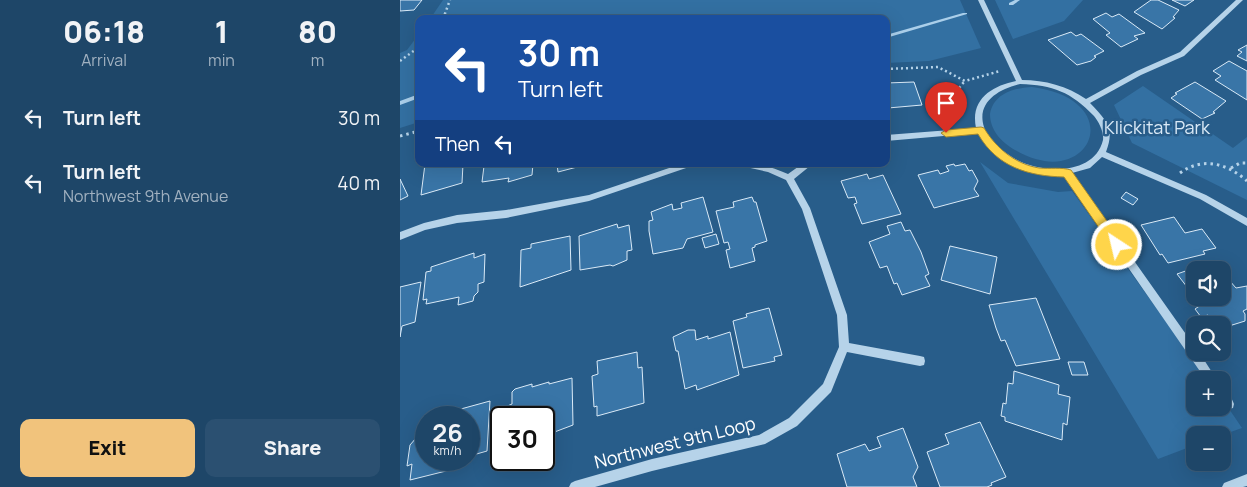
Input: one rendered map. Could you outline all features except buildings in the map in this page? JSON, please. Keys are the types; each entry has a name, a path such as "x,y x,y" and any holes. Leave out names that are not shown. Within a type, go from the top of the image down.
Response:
{"street":[{"path":"981,0 1020,82"},
{"path":"1086,102 1138,73 1182,54 1240,0"},
{"path":"1020,82 1048,84 1074,94 1086,102 1097,114 1104,127 1106,141 1102,154 1092,164 1077,171 1067,173 1039,172 1019,166 1002,156 989,144 981,130 978,118 980,107 986,98 1006,85 1020,82"},
{"path":"890,138 981,130"},
{"path":"1102,154 1203,197 1247,222"},
{"path":"400,236 424,227 457,219 506,214 589,198 680,167"},
{"path":"760,167 770,169 789,178 803,167"},
{"path":"1067,173 1206,371"},
{"name":"Northwest 9th Loop","path":"575,487 652,465 761,440 793,422 827,388 844,347 842,315 806,208 789,178"},
{"path":"844,347 920,361"},
{"path":"1228,487 1247,480"}],"path":[{"path":"444,15 450,0"},
{"path":"400,61 415,50"},
{"path":"890,68 938,67 965,82"},
{"path":"965,132 959,117 954,112 953,97 958,88 965,82 987,73 1014,69"},
{"path":"400,136 415,132"},
{"path":"1231,168 1240,163 1247,163"},
{"path":"1172,183 1183,170 1217,165 1231,168 1247,181"}],"green space":[{"path":"443,0 960,0 981,48 929,61 890,63 890,15 433,15"},
{"path":"995,0 1083,0 1064,21 1013,39"},
{"path":"415,39 415,123 400,128 400,53 407,50"},
{"name":"Klickitat Park","path":"1143,86 1233,148 1247,137 1247,200 1132,143 1114,105"},
{"path":"1032,87 1063,95 1082,109 1090,124 1089,140 1079,153 1063,161 1041,160 1015,150 997,135 990,120 992,107 996,101 1000,96 1012,90"},
{"path":"980,162 1008,183 1058,192 1072,191 1186,349 1186,361 1194,361 1202,371 1186,371 1186,416 1231,416 1231,412 1242,428 1231,432 1231,426 1186,426 1186,448 1158,459"}],"waterway":[{"path":"1011,4 1018,0"},
{"path":"890,36 965,14"},
{"path":"400,103 415,97"}],"route":[{"path":"946,133 981,130 989,144 1002,156 1019,166 1039,172 1067,173 1117,245"}]}
